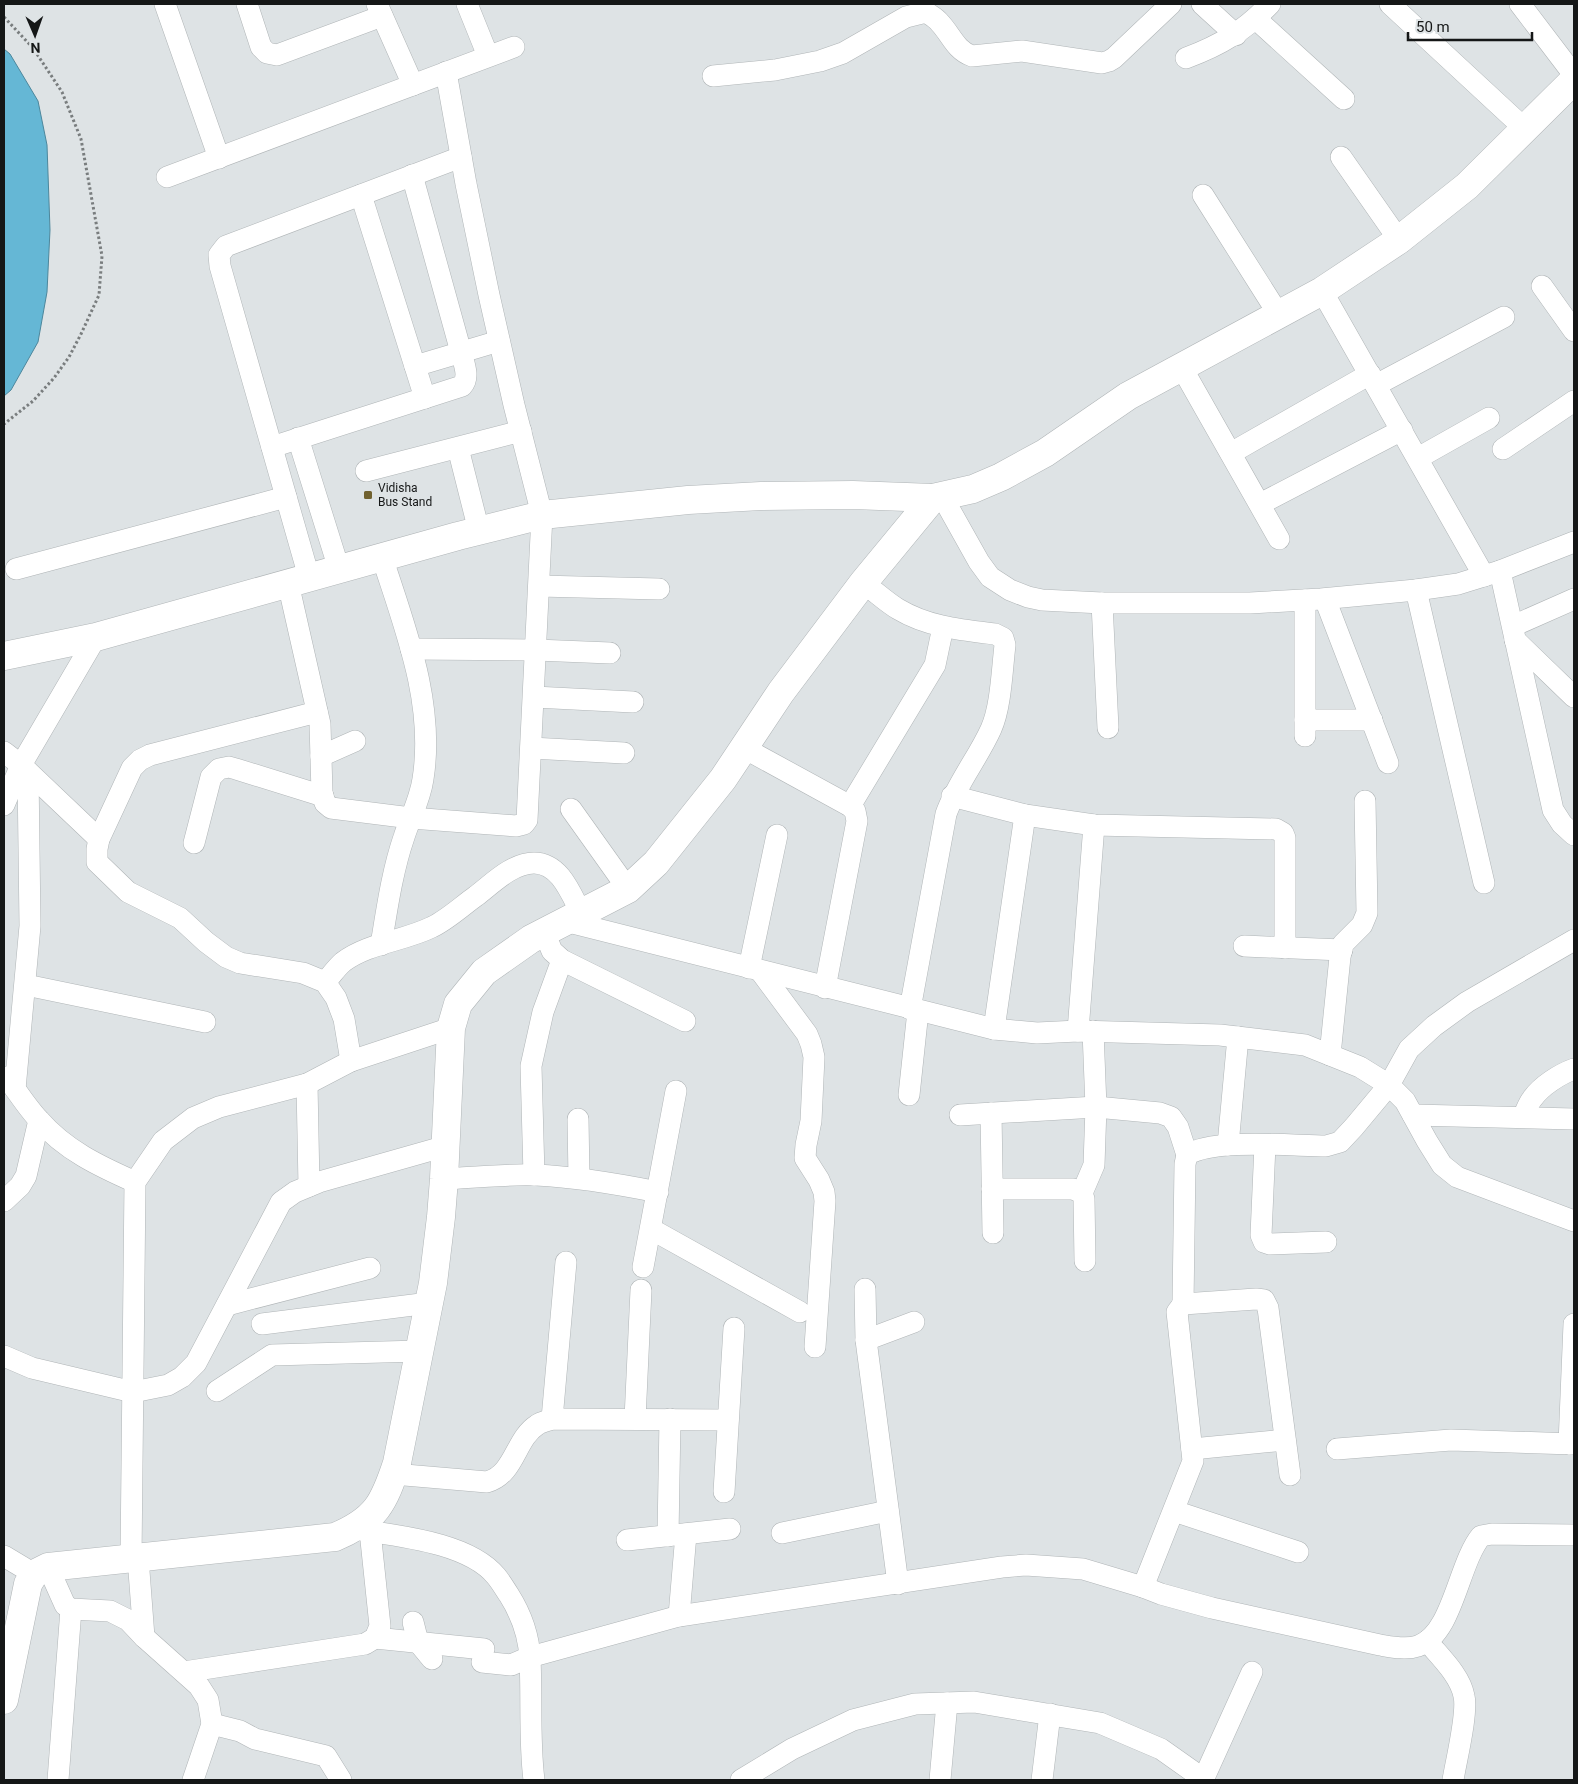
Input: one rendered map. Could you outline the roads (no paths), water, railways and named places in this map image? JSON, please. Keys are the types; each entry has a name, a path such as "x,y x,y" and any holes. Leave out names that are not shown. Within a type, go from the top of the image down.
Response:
{"main road":[{"path":"4,656 96,637 382,557 542,515 688,500 853,495 938,497 973,489 1001,477 1045,453 1128,396 1322,291 1399,240 1468,186 1574,80"},
{"path":"4,1700 9,1647 28,1584 41,1570 335,1537 362,1530 374,1514 388,1489 397,1462 429,1303 444,1179 451,1028 458,1004 484,972 531,939 628,889 656,863 724,779 781,692 864,583 938,497"}],"street":[{"path":"165,4 219,158"},
{"path":"247,4 261,47 267,53 276,55 379,10 413,85"},
{"path":"467,4 488,56"},
{"path":"713,76 775,70 820,61 843,53 906,17 926,12 939,21 958,48 972,56 1022,51 1102,63 1114,58 1171,4"},
{"path":"1202,4 1236,35"},
{"path":"1390,4 1525,129"},
{"path":"1520,4 1574,75"},
{"path":"1186,58 1212,48 1236,35 1263,11 1344,99"},
{"path":"167,177 514,47"},
{"path":"446,72 461,157 499,341 542,515 527,820 524,824 516,826 411,818 331,808 325,803 323,796 320,724 286,497 220,266 219,255 226,246 461,157"},
{"path":"1341,157 1399,240"},
{"path":"272,447 462,386 466,381 467,375 461,352 412,175"},
{"path":"361,195 425,398"},
{"path":"1203,195 1278,315"},
{"path":"1542,286 1574,331"},
{"path":"1322,291 1418,458 1492,574 1514,633 1553,810 1562,824 1574,835"},
{"path":"1231,453 1373,380 1504,317"},
{"path":"415,366 499,341"},
{"path":"1182,368 1279,539"},
{"path":"1503,449 1574,401"},
{"path":"1418,458 1489,418"},
{"path":"1260,504 1402,430"},
{"path":"366,471 521,431"},
{"path":"298,438 339,569"},
{"path":"458,448 479,531"},
{"path":"16,570 286,497"},
{"path":"938,497 990,577 1010,590 1042,600 1102,603 1250,603 1416,590 1458,584 1492,574 1574,542"},
{"path":"381,945 392,878 404,836 418,800 423,779 426,751 424,709 417,672 382,557"},
{"path":"864,583 901,611 920,620 943,627 996,634 1003,638 1006,645 997,711 992,728 952,796 946,814 914,1010 909,1095"},
{"path":"539,586 659,589"},
{"path":"1416,590 1484,883"},
{"path":"1315,599 1372,720 1388,762"},
{"path":"1315,599 1305,728 1372,720"},
{"path":"1514,633 1574,599"},
{"path":"1102,603 1108,728"},
{"path":"850,806 935,665 943,627"},
{"path":"1514,633 1574,697"},
{"path":"4,805 96,637"},
{"path":"411,649 536,650 610,653"},
{"path":"534,697 633,702"},
{"path":"317,712 150,755 140,760 132,768 99,839 97,862 128,892 180,918 226,957 240,963 303,973 325,982 336,998 344,1019 352,1061"},
{"path":"321,756 355,741"},
{"path":"532,748 624,753"},
{"path":"744,748 850,806 855,811 857,821 825,988"},
{"path":"4,752 24,768 99,839"},
{"path":"194,843 211,777 219,769 229,767 323,796"},
{"path":"24,768 30,926 26,985 10,1081 39,1120 66,1146 95,1164 135,1182"},
{"path":"952,796 1025,815 1094,825 1276,829 1283,833 1286,838 1285,948"},
{"path":"1330,1055 1343,944 1362,925 1367,914 1365,801"},
{"path":"571,809 628,889"},
{"path":"994,1030 1025,815"},
{"path":"1085,1262 1084,1199 1082,1192 1094,1165 1096,1107 1085,1031 1094,825"},
{"path":"777,836 755,970 807,1034 814,1057 812,1120 806,1144 806,1158 819,1180 824,1192 825,1201 822,1214 815,1347"},
{"path":"325,982 343,962 360,953 434,926 517,866 536,862 552,868 561,875 563,922 552,951 562,960 685,1021"},
{"path":"563,922 994,1030 1037,1034 1085,1031 1220,1035 1304,1045 1360,1067 1388,1085 1405,1101 1442,1165 1457,1177 1574,1221"},
{"path":"1143,1587 1193,1462 1177,1312 1183,1304 1185,1164 1188,1155 1195,1150 1228,1144 1326,1146 1340,1142 1388,1085 1409,1049 1434,1026 1467,1002 1574,940"},
{"path":"1244,946 1342,950"},
{"path":"534,1175 532,1066 543,1012 562,960"},
{"path":"26,985 204,1022"},
{"path":"144,1637 135,1558 133,1392 135,1182 163,1141 193,1118 219,1107 307,1084 352,1061 451,1028"},
{"path":"1228,1144 1238,1037"},
{"path":"1523,1117 1531,1100 1538,1092 1564,1072 1574,1069"},
{"path":"307,1084 309,1186"},
{"path":"643,1266 676,1091"},
{"path":"960,1114 1096,1107 1160,1113 1171,1117 1178,1127 1188,1155"},
{"path":"991,1113 993,1233"},
{"path":"1412,1115 1574,1118"},
{"path":"578,1119 579,1178"},
{"path":"4,1201 20,1186 26,1176 39,1120"},
{"path":"1265,1145 1260,1235 1264,1242 1270,1244 1326,1242"},
{"path":"4,1356 32,1368 133,1392 168,1385 182,1377 196,1363 281,1202 295,1192 309,1186 446,1146"},
{"path":"444,1179 534,1175 579,1178 658,1192"},
{"path":"992,1189 1073,1189 1082,1192"},
{"path":"651,1229 800,1312"},
{"path":"552,1419 566,1262"},
{"path":"226,1305 370,1268"},
{"path":"865,1289 866,1340 898,1584"},
{"path":"635,1419 641,1290"},
{"path":"1183,1304 1264,1300 1268,1308 1290,1474"},
{"path":"262,1324 429,1303"},
{"path":"866,1340 914,1322"},
{"path":"1337,1449 1450,1440 1571,1444 1574,1324"},
{"path":"724,1492 734,1328"},
{"path":"217,1391 272,1355 420,1351"},
{"path":"393,1474 487,1482 497,1479 505,1471 528,1434 538,1425 552,1419 728,1420"},
{"path":"670,1419 677,1535 679,1616"},
{"path":"1192,1449 1285,1440"},
{"path":"1174,1510 1298,1552"},
{"path":"782,1533 888,1511"},
{"path":"627,1540 730,1529"},
{"path":"375,1638 380,1626 362,1530 425,1541 461,1552 486,1566 496,1576 515,1604 524,1625 530,1650 532,1764 534,1780"},
{"path":"184,1672 365,1644 375,1638 415,1632 511,1664 530,1650 679,1616 1002,1567 1026,1565 1083,1569 1212,1608 1380,1645 1403,1648 1418,1646 1427,1641 1444,1620 1469,1555 1481,1536 1492,1534 1574,1534"},
{"path":"4,1554 41,1570 65,1605 71,1609 110,1611 121,1615 199,1686 208,1700 212,1724 193,1780"},
{"path":"58,1780 71,1609"},
{"path":"415,1632 432,1659"},
{"path":"1427,1641 1456,1678 1464,1695 1464,1710 1453,1780"},
{"path":"741,1780 792,1750 852,1720 915,1704 974,1702 1100,1723 1161,1749 1202,1780 1252,1672"},
{"path":"940,1780 947,1703"},
{"path":"1042,1780 1050,1714"},
{"path":"212,1724 240,1731 255,1739 326,1756 341,1780"}],"water":[{"path":"4,49 10,54 38,101 47,145 50,230 47,292 38,342 11,390 4,396"}],"place":[{"name":"Vidisha Bus Stand","path":"368,495"}]}
